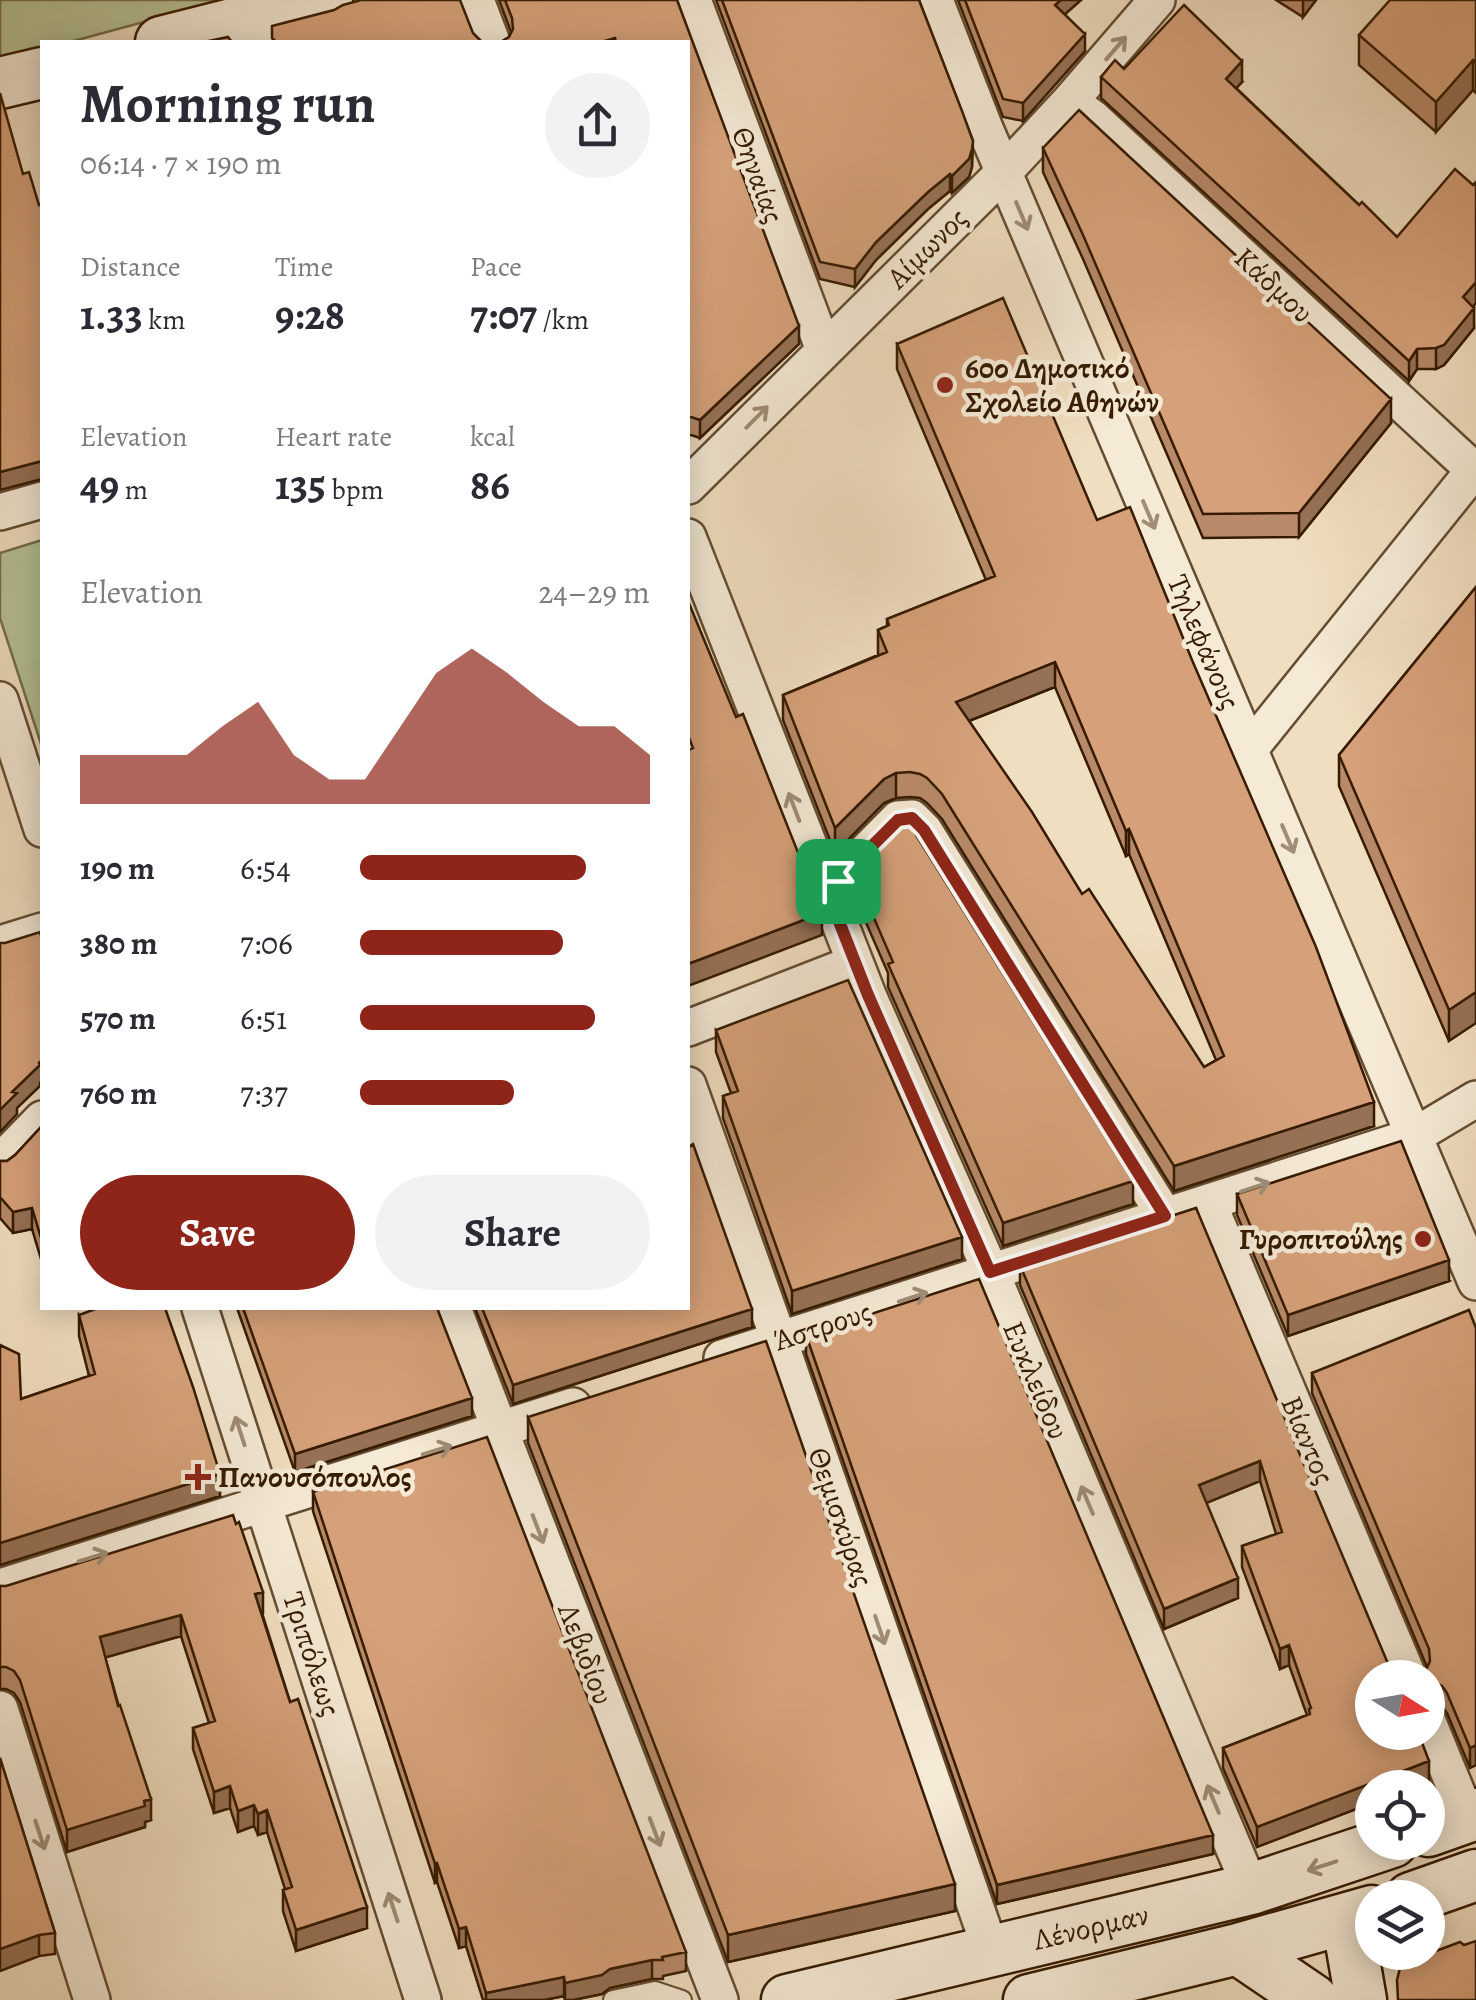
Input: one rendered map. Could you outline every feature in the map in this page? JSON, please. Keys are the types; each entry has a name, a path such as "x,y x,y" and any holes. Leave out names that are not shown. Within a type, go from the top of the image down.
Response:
{"main road":[{"path":"179,40 224,35 327,0"},
{"path":"0,83 40,73"},
{"name":"Λένορμαν","path":"786,2000 1252,1889 1355,1854"},
{"path":"1445,1886 1476,1875"},
{"name":"Λένορμαν","path":"1029,2000 1355,1916"},
{"path":"1238,1948 1312,2000"},
{"path":"1361,1970 1361,2000"}],"street":[{"path":"476,0 491,40"},
{"name":"Θηναίας","path":"693,0 824,350"},
{"name":"Τηλεφάνους","path":"936,0 1004,172 1476,1282"},
{"name":"Αίμωνος","path":"690,484 1004,172 1157,0"},
{"name":"Κάδμου","path":"1070,101 1475,471"},
{"path":"1250,750 1475,471"},
{"path":"0,512 40,501"},
{"name":"Ευκλείδου","path":"690,543 855,964 1252,1889"},
{"path":"0,700 40,823"},
{"path":"827,891 898,820 912,818 924,830 1165,1216"},
{"path":"0,944 40,932"},
{"path":"690,1027 855,964"},
{"name":"Θεμισκύρας","path":"690,1091 991,1951"},
{"name":"Άστρους","path":"686,1370 1414,1136 1476,1099"},
{"path":"0,1162 40,1120"},
{"name":"Βίαντος","path":"1208,1202 1400,1660"},
{"name":"Τριπόλεως","path":"201,1310 423,2000"},
{"name":"Λεβιδίου","path":"454,1310 720,2000"},
{"path":"0,1586 612,1394"},
{"path":"0,1709 92,2000"},
{"path":"1436,1750 1457,1821"}],"lane":[{"path":"613,2000 655,1991 682,2000"}],"green space":[{"path":"0,0 225,0 77,40 40,40 40,51 0,62"},
{"path":"40,541 40,741 0,618 0,553"}],"building":[{"path":"361,0 460,0 473,33 480,40 272,38 272,26"},
{"path":"505,0 677,0 799,326 700,420 690,417 690,40 504,40 513,29"},
{"path":"722,0 919,0 973,141 972,149 969,159 876,242 855,269 820,262"},
{"path":"965,0 1061,0 1055,5 1085,34 1023,103 1003,99"},
{"path":"1390,0 1476,0 1476,63 1473,60 1436,102 1359,35"},
{"path":"1184,5 1242,61 1226,79 1397,237 1455,169 1473,185 1476,182 1476,282 1463,297 1474,308 1444,345 1417,349 1409,361 1101,77 1115,60 1124,69"},
{"path":"0,93 23,174 29,172 40,204 40,462 0,472"},
{"path":"1079,110 1391,399 1299,513 1203,514 1043,148"},
{"path":"1003,298 1097,520 1130,507 1316,947 1374,1102 1174,1166 942,794 927,778 910,772 884,779 835,828 783,695 887,652 878,630 889,625 887,619 995,576 897,344","holes":["1055,662 1126,831 1129,829 1224,1056 1204,1067 1089,889 1082,894 1032,812 956,702"]},
{"path":"1476,587 1476,992 1449,1010 1339,755"},
{"path":"690,606 736,717 743,714 822,913 690,963 690,749"},
{"path":"906,819 1133,1181 1003,1223 852,873"},
{"path":"40,932 40,1065 0,1110 0,943"},
{"path":"848,980 962,1237 792,1291 723,1096 738,1091 716,1030"},
{"path":"40,1128 40,1235 32,1208 13,1212 0,1197 0,1161 15,1155"},
{"path":"1401,1141 1449,1260 1288,1315 1237,1194"},
{"path":"693,1144 752,1309 513,1385 483,1310 690,1310"},
{"path":"1196,1208 1386,1660 1355,1660 1355,1750 1425,1750 1429,1761 1406,1770 1355,1770 1355,1789 1257,1827 1223,1748 1310,1714 1311,1708 1289,1645 1280,1649 1242,1546 1282,1532 1260,1461 1199,1485 1238,1578 1164,1609 1020,1265"},
{"path":"979,1279 1213,1835 997,1885 806,1335"},
{"path":"93,1310 166,1310 220,1474 0,1543 0,1345 19,1354 21,1399 95,1374 79,1315"},
{"path":"244,1310 438,1310 472,1398 295,1454"},
{"path":"1469,1310 1476,1328 1476,1745 1470,1748 1445,1690 1445,1660 1430,1660 1429,1649 1312,1373"},
{"path":"766,1341 955,1884 728,1935 528,1417"},
{"path":"487,1437 686,1952 565,1983 564,1977 486,1993 466,1927 459,1929 435,1864 313,1492"},
{"path":"233,1515 236,1524 239,1522 263,1592 255,1594 290,1702 298,1699 367,1907 296,1930 283,1890 292,1887 267,1810 258,1814 254,1805 238,1811 230,1786 214,1792 193,1728 215,1721 181,1615 100,1637 118,1706 151,1799 144,1801 145,1806 67,1830 20,1680 14,1671 0,1667 0,1586"},
{"path":"0,1758 55,1933 0,1949"},
{"path":"1476,1941 1476,2000 1398,2000 1400,1970 1445,1970 1445,1948 1460,1942 1464,1945"}],"place":[{"name":"60ο Δημοτικό Σχολείο Αθηνών","path":"945,385"},
{"name":"Γυροπιτούλης","path":"1423,1239"},
{"name":"Πανουσόπουλος","path":"198,1477"}],"route":[{"path":"912,818 924,830 1165,1216 990,1272 868,995 827,891 838,881 898,820 912,818"}]}
